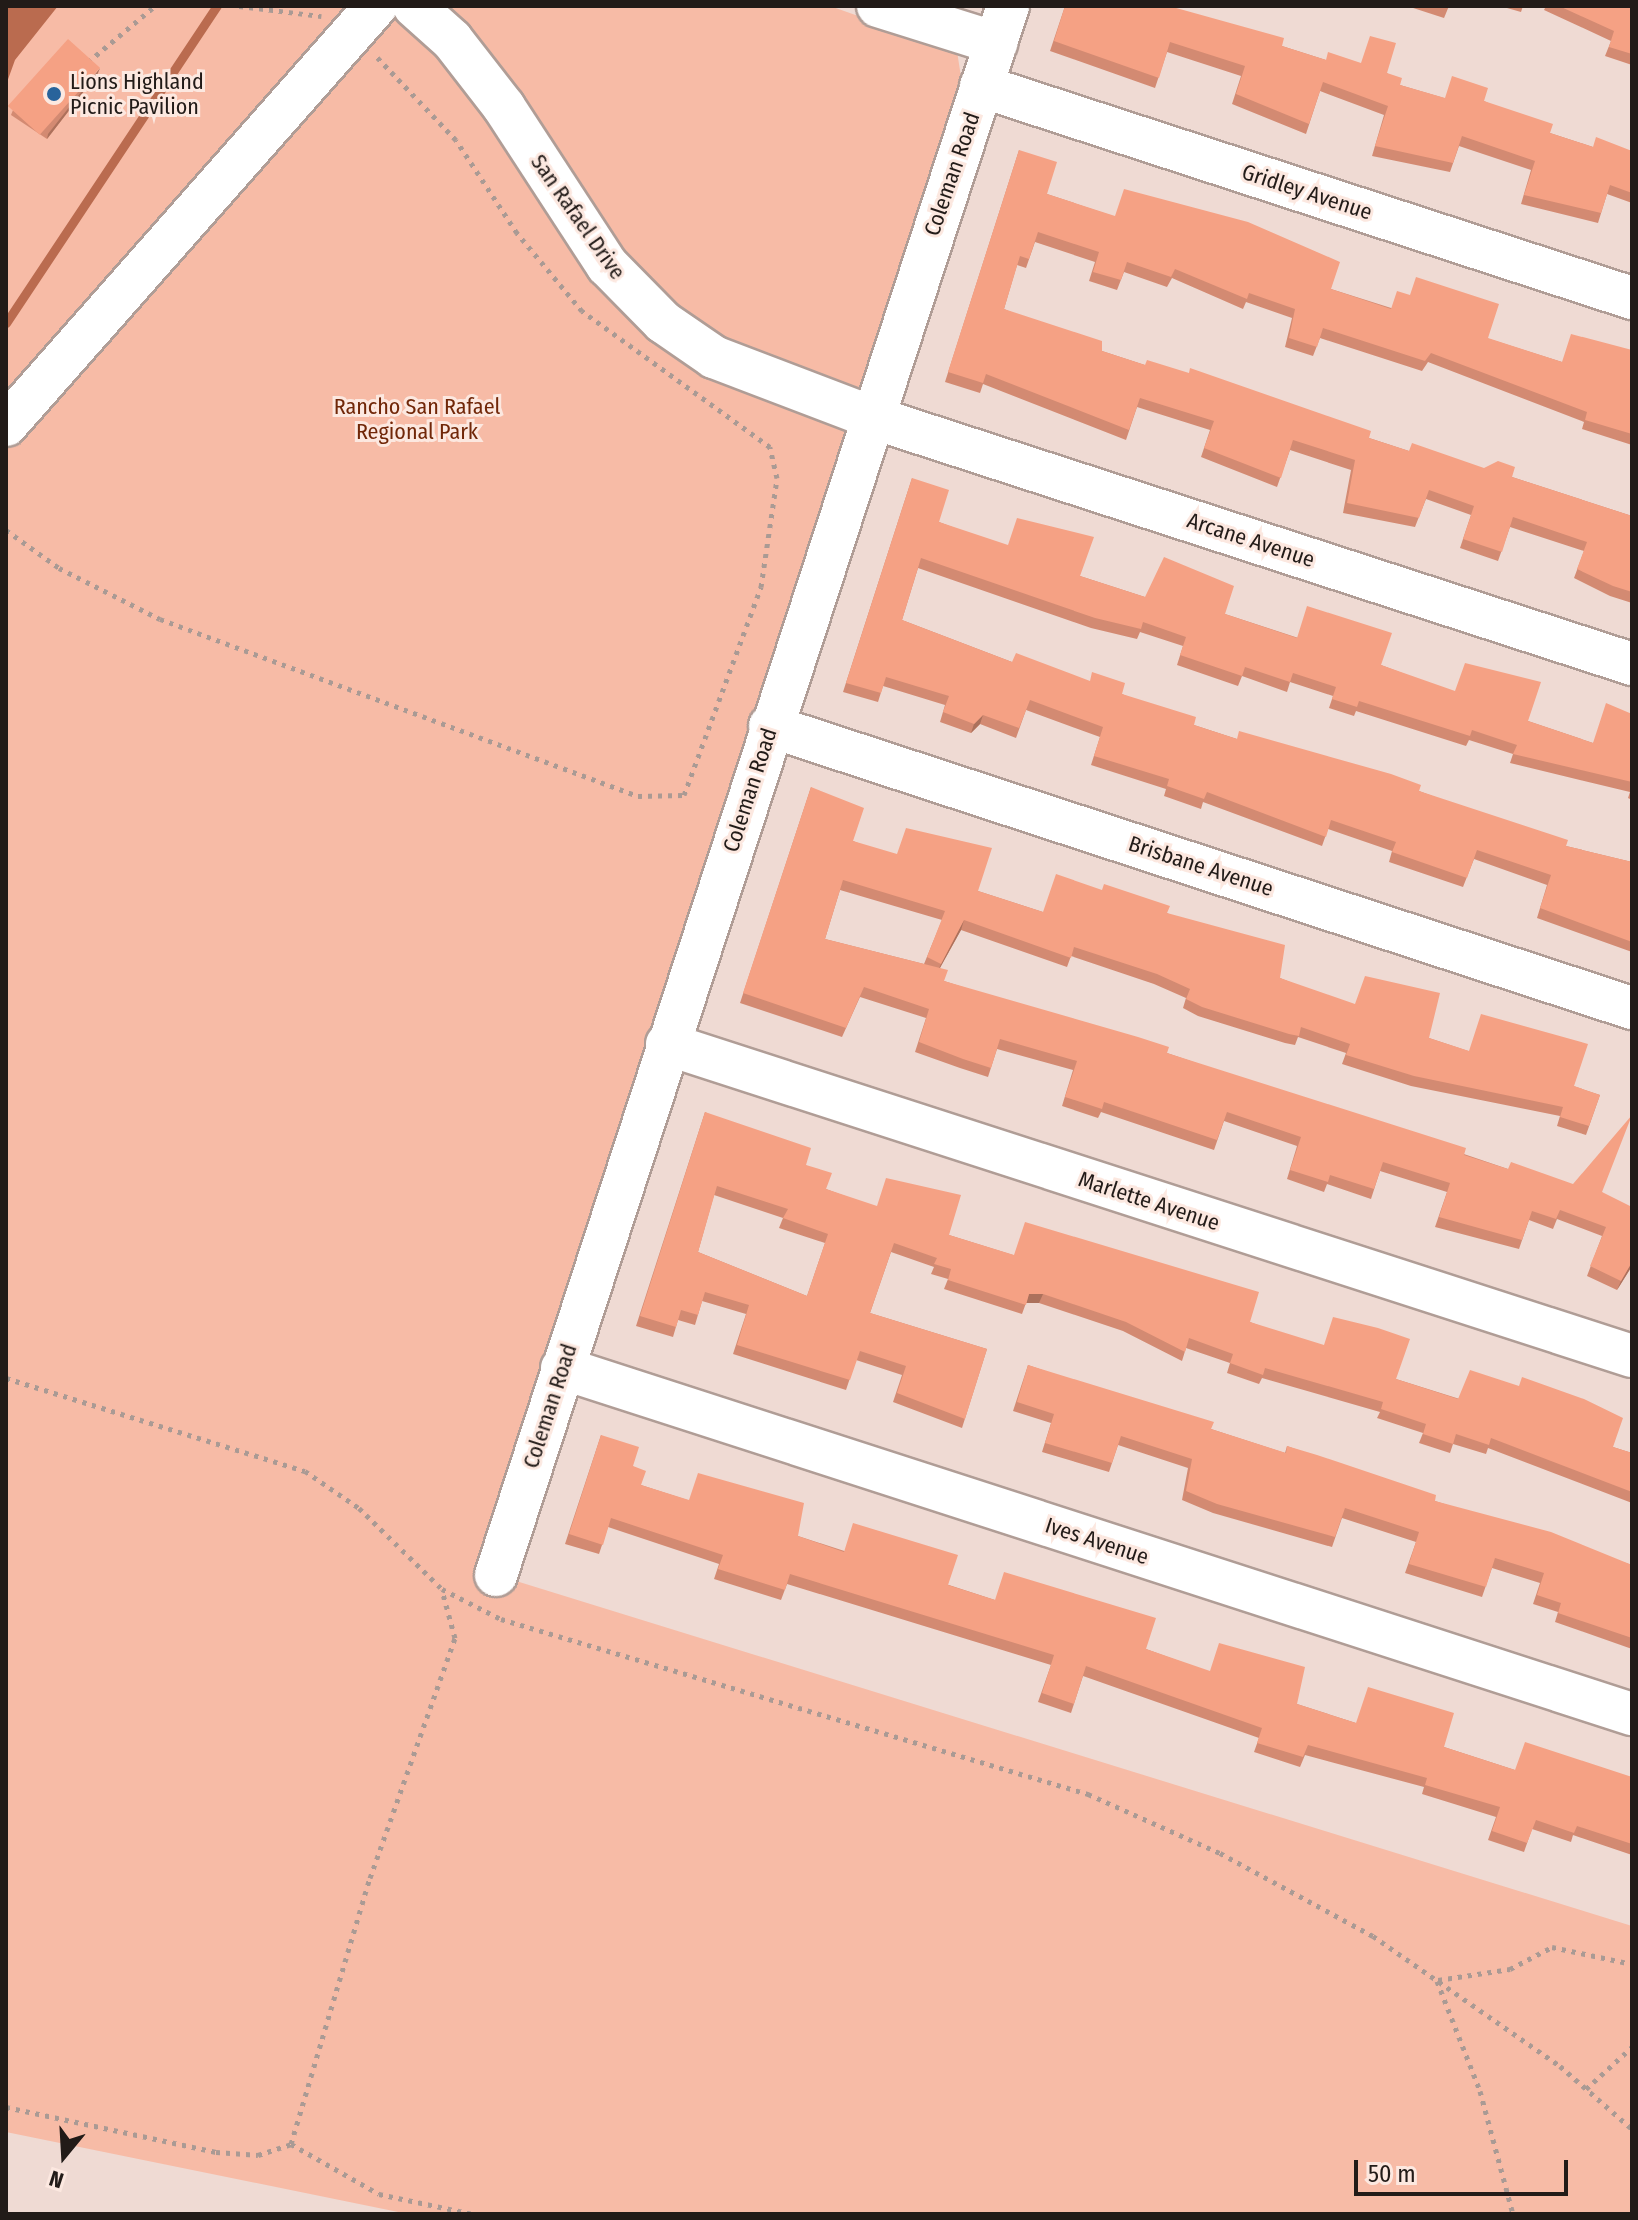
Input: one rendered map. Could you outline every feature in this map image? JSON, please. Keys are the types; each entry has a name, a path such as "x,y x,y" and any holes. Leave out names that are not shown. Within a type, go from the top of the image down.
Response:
{"street":[{"name":"San Rafael Drive","path":"414,6 452,40 504,107 607,265 663,322 714,357 871,417"},
{"path":"878,6 1002,24"},
{"path":"6,425 365,20"},
{"name":"Coleman Road","path":"496,1575 770,726 1002,24"},
{"name":"Gridley Avenue","path":"981,86 1632,298"},
{"name":"Arcane Avenue","path":"871,417 1632,664"},
{"name":"Brisbane Avenue","path":"770,726 1632,1008"},
{"name":"Marlette Avenue","path":"667,1044 1632,1356"},
{"name":"Ives Avenue","path":"562,1368 1632,1714"}],"path":[{"path":"87,63 155,6"},
{"path":"6,530 59,568 160,619 638,796 684,795 761,587 777,478 770,447 582,311 517,233 456,140 365,20 310,10 239,6"},
{"path":"6,1378 305,1471 359,1508 442,1589 501,1619 1088,1794 1220,1853 1373,1936 1586,2089 1632,2129"},
{"path":"291,2144 370,1878 455,1638 442,1589"},
{"path":"1437,1980 1510,1969 1552,1947 1632,1964"},
{"path":"1437,1980 1480,2091 1513,2214"},
{"path":"1586,2089 1632,2047"},
{"path":"6,2107 216,2152 258,2155 291,2144 379,2194 473,2214"}],"green space":[{"name":"Rancho San Rafael Regional Park","path":"6,6 830,6 957,51 961,77 474,1568 1632,1926 1632,2214 408,2214 6,2132"}],"shaded area":[{"path":"6,6 58,6 15,60 6,85"}],"building":[{"path":"1065,6 1169,6 1284,38 1282,46 1326,60 1328,52 1361,63 1370,36 1396,43 1387,73 1402,78 1400,85 1445,98 1452,76 1488,88 1484,101 1553,124 1550,133 1593,147 1596,137 1632,151 1632,193 1610,185 1601,213 1524,195 1535,161 1462,136 1453,163 1375,146 1388,106 1323,82 1309,124 1236,94 1245,66 1170,42 1159,78 1054,41"},
{"path":"1559,6 1632,6 1632,54 1609,47 1614,31"},
{"name":"Lions Highland Picnic Pavilion","path":"68,39 100,68 40,135 8,106"},
{"path":"1019,150 1057,162 1047,194 1115,216 1124,189 1248,222 1340,262 1331,289 1391,309 1397,291 1410,295 1416,277 1499,304 1488,338 1562,362 1571,334 1632,350 1632,434 1585,420 1587,412 1431,353 1425,361 1323,328 1317,347 1289,338 1295,309 1249,293 1247,299 1175,269 1171,277 1127,262 1121,280 1093,272 1099,252 1038,232 1029,259 1020,256 1004,309 1102,341 1102,351 1145,365 1147,360 1189,373 1190,368 1371,431 1369,438 1409,451 1412,443 1484,468 1498,461 1515,467 1512,477 1632,516 1632,592 1577,569 1587,542 1513,517 1502,552 1463,539 1474,506 1429,490 1419,518 1347,503 1355,460 1293,440 1281,478 1204,448 1214,421 1140,398 1129,430 986,374 983,383 948,372"},
{"path":"912,478 949,490 939,522 1008,545 1017,518 1094,537 1080,576 1145,597 1164,557 1234,586 1225,614 1297,638 1307,606 1392,633 1381,665 1455,691 1465,663 1541,682 1528,721 1593,743 1606,703 1632,714 1632,782 1513,754 1517,745 1472,730 1470,736 1359,701 1357,707 1332,699 1336,687 1293,673 1290,682 1245,667 1242,676 1180,655 1186,637 1143,622 1141,629 1095,618 921,558 902,620 1012,662 1016,653 1090,681 1092,672 1125,683 1122,694 1196,717 1194,725 1237,739 1239,731 1391,774 1421,785 1419,791 1568,840 1566,846 1632,862 1632,942 1540,908 1551,875 1477,850 1467,878 1392,852 1396,842 1331,820 1326,837 1207,792 1204,799 1167,786 1169,779 1094,756 1103,727 1030,700 1019,728 983,715 974,724 943,712 949,696 886,677 881,693 846,683"},
{"path":"811,787 864,808 853,841 897,854 906,828 992,848 978,891 1043,912 1056,874 1102,890 1104,884 1170,906 1167,913 1285,945 1280,978 1355,1004 1365,976 1440,993 1429,1038 1469,1051 1481,1014 1588,1044 1574,1086 1600,1095 1589,1126 1560,1117 1563,1107 1414,1076 1346,1055 1350,1044 1301,1027 1299,1036 1289,1034 1202,1007 1186,999 1190,989 1157,974 1074,947 1071,958 964,920 941,964 927,957 945,911 843,880 825,939 948,970 944,981 1169,1047 1167,1053 1466,1148 1464,1155 1508,1169 1511,1162 1573,1184 1632,1115 1602,1192 1632,1207 1632,1262 1621,1281 1590,1266 1606,1227 1560,1210 1556,1219 1532,1211 1522,1240 1439,1217 1450,1183 1383,1162 1374,1189 1330,1175 1328,1182 1290,1170 1301,1137 1227,1112 1217,1140 1104,1102 1102,1109 1065,1097 1077,1061 1000,1039 991,1068 963,1059 919,1042 929,1009 864,987 846,1028 743,993"},
{"path":"705,1112 811,1148 806,1165 832,1173 826,1189 877,1206 886,1178 961,1195 949,1235 1014,1255 1025,1222 1259,1292 1250,1322 1324,1345 1333,1317 1410,1339 1396,1379 1458,1399 1470,1370 1519,1386 1522,1377 1584,1399 1623,1418 1613,1447 1632,1453 1632,1492 1491,1438 1489,1445 1456,1434 1453,1444 1423,1434 1426,1424 1381,1409 1383,1402 1265,1368 1263,1375 1230,1363 1233,1354 1189,1338 1185,1352 1126,1322 1043,1294 1029,1294 1026,1305 948,1280 951,1269 934,1264 937,1258 894,1243 870,1313 987,1349 965,1419 897,1393 906,1366 860,1351 850,1380 737,1345 749,1305 705,1292 698,1315 681,1310 676,1327 640,1316","holes":["717,1186 788,1209 783,1218 828,1234 807,1296 698,1252"]},
{"path":"1028,1365 1214,1422 1211,1429 1286,1453 1287,1446 1317,1455 1436,1495 1435,1501 1551,1532 1632,1565 1632,1638 1558,1613 1561,1603 1537,1595 1544,1573 1495,1558 1486,1587 1409,1564 1419,1532 1345,1508 1335,1537 1217,1504 1186,1491 1192,1459 1121,1436 1112,1463 1045,1443 1054,1414 1017,1402"},
{"path":"601,1435 639,1447 633,1466 646,1471 641,1485 689,1500 698,1473 804,1503 798,1536 844,1552 853,1523 958,1555 948,1585 995,1600 1004,1572 1156,1618 1146,1649 1210,1671 1219,1643 1305,1667 1297,1704 1356,1723 1368,1687 1454,1713 1444,1747 1515,1770 1525,1742 1632,1777 1632,1844 1577,1826 1574,1833 1536,1820 1527,1843 1492,1831 1500,1807 1425,1785 1427,1778 1308,1745 1303,1757 1257,1743 1262,1728 1086,1666 1074,1704 1042,1693 1054,1655 790,1574 785,1590 718,1569 723,1555 611,1518 603,1545 569,1534"}],"waterway":[{"path":"6,323 217,6"}],"place":[{"name":"Lions Highland Picnic Pavilion","path":"54,94"}]}
